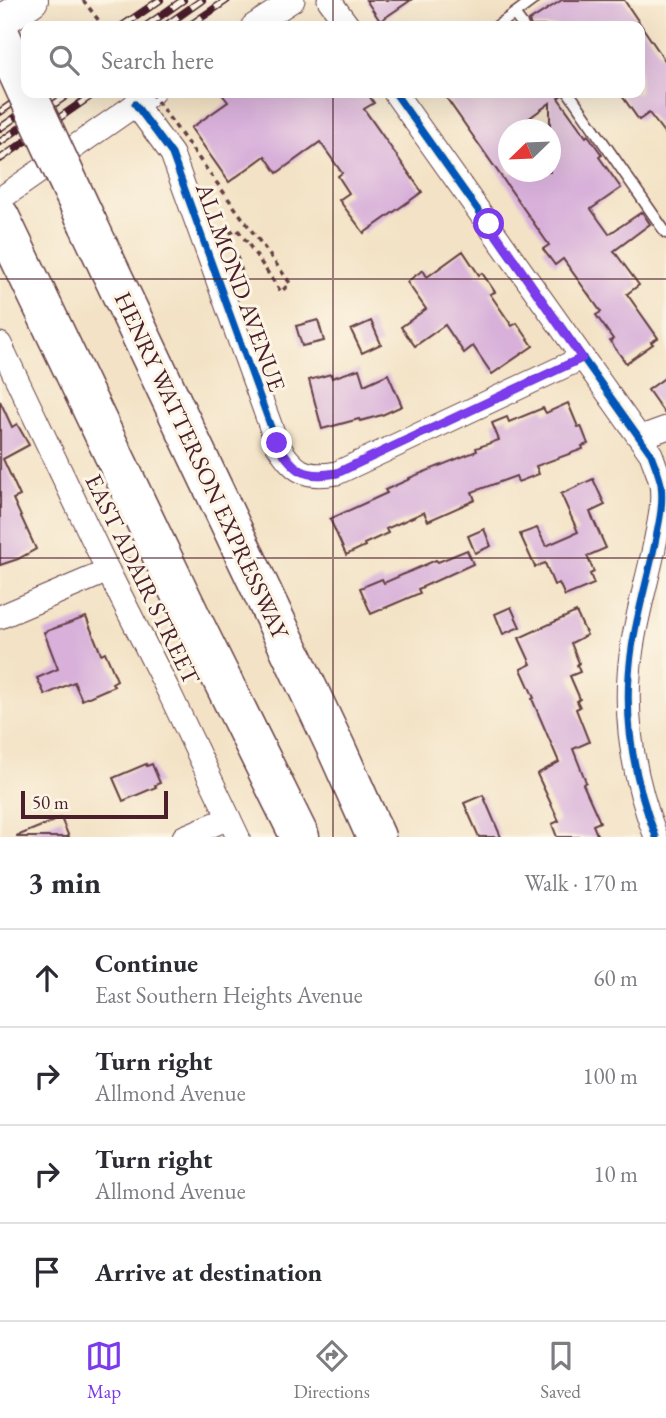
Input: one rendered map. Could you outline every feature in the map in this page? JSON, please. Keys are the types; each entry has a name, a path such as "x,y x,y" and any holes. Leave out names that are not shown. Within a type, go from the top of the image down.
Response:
{"highway":[{"name":"HENRY WATTERSON EXPRESSWAY","path":"0,34 21,79"},
{"name":"HENRY WATTERSON EXPRESSWAY","path":"30,98 376,837"},
{"path":"0,217 192,619 300,837"},
{"path":"337,750 392,837"}],"main road":[{"path":"0,22 32,0"}],"street":[{"path":"261,21 293,0"},
{"path":"329,0 344,21"},
{"path":"0,200 143,98"},
{"name":"ALLMOND AVENUE","path":"147,98 172,154 277,443 287,459 300,472 320,476 337,473 582,358"},
{"path":"401,98 582,358 641,437 651,454 661,482 661,516 632,647 628,687 630,743 642,798 656,837"},
{"name":"EAST ADAIR STREET","path":"0,344 233,827"},
{"path":"641,437 666,428"},
{"path":"0,617 108,571"},
{"path":"184,837 233,827"}],"lane":[{"path":"504,21 533,0"},
{"path":"514,13 520,21"},
{"path":"572,98 666,233"}],"path":[{"path":"83,0 99,21"},
{"path":"148,98 290,283 281,292 237,229 229,234 246,284 223,293"}],"building":[{"path":"366,0 411,0 380,21"},
{"path":"562,0 624,0 638,21 529,21"},
{"path":"645,31 666,62 666,135 649,113 639,120 624,98 645,98"},
{"path":"225,98 370,98 374,103 364,109 422,192 364,233 339,200 349,193 338,176 342,173 320,142 277,173 265,156 229,182 191,128 228,102"},
{"path":"446,98 558,98 602,155 599,157 621,188 591,209 609,234 642,212 650,224 614,251 639,285 627,294 658,338 626,363 596,315 601,312 563,259 555,265 543,249 549,245 505,182 561,182 561,119 550,119 550,103 528,119 498,119 498,172"},
{"path":"463,251 479,275 482,273 495,292 490,294 512,326 517,323 533,346 492,374 473,346 464,353 445,325 415,346 401,327 426,309 407,282 423,270 427,277"},
{"path":"318,320 324,341 302,346 296,326"},
{"path":"371,321 381,344 362,353 351,330"},
{"path":"359,369 364,385 388,374 402,406 382,415 322,429 309,380 331,374 332,378"},
{"path":"666,377 666,414 665,414 648,390"},
{"path":"0,401 12,427 17,424 29,445 3,459 20,496 13,499 36,549 0,565"},
{"path":"568,403 588,444 582,446 583,449 536,466 539,474 518,482 516,476 472,492 475,500 428,521 424,512 386,529 388,533 346,555 330,519 387,493 385,490 409,478 499,440 492,423 507,417 509,422 543,408 546,413"},
{"path":"593,479 605,505 590,512 606,548 587,556 594,572 590,574 594,584 565,596 559,583 554,585 545,563 535,567 520,534 537,528 546,546 578,532 561,494"},
{"path":"484,529 491,546 475,553 468,536"},
{"path":"467,550 473,564 418,589 420,593 371,614 360,588 382,579 384,583 436,560 438,562"},
{"path":"511,607 520,627 503,634 495,614"},
{"path":"576,612 587,635 571,643 580,672 570,676 580,699 577,701 580,707 576,709 589,742 573,749 586,782 583,784 600,822 593,825 598,837 557,837 552,824 559,821 537,774 559,762 521,669 531,664 519,638"},
{"path":"86,617 101,654 105,652 117,680 112,683 114,686 82,700 74,682 45,695 37,678 58,669 44,632"},
{"path":"152,764 160,783 123,801 113,778"},
{"path":"483,795 501,837 479,837 464,803"},
{"path":"61,818 69,837 17,837 17,836"}],"railway":[{"path":"129,21 160,0"},
{"path":"153,21 183,0"},
{"path":"172,21 202,0"},
{"path":"196,21 227,0"},
{"path":"0,112 21,97"},
{"path":"0,128 44,98"},
{"path":"0,142 63,98"},
{"path":"0,159 88,98"}],"cycle path":[{"path":"399,98 651,454 658,472 662,492 660,516 634,635 628,696 635,767 656,837"},
{"path":"135,104 172,154 277,444 289,461 301,471 316,475 337,473 582,358"}],"route":[{"path":"277,443 287,459 300,472 320,476 337,473 582,358 489,224"}]}
